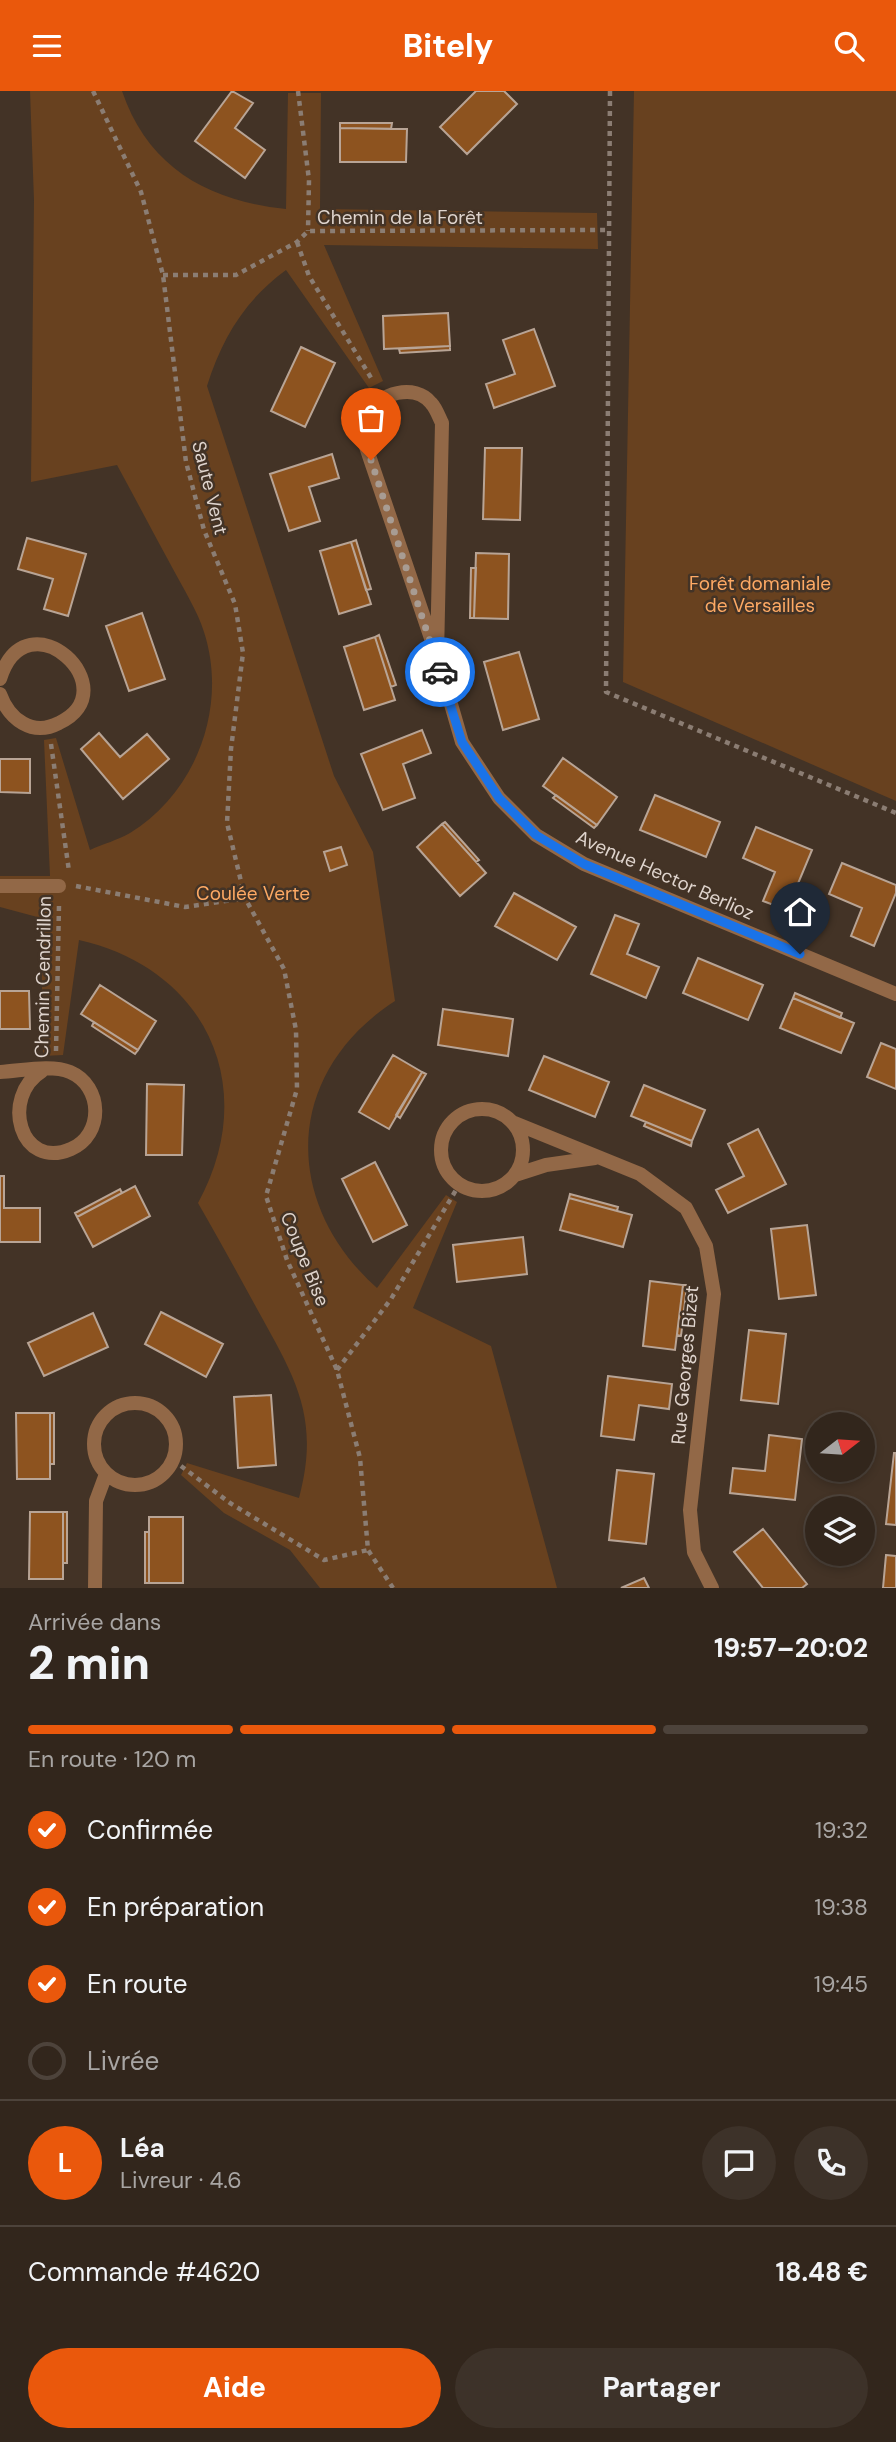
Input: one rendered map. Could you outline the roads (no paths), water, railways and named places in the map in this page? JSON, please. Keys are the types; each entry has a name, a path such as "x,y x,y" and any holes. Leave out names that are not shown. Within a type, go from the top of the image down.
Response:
{"street":[{"name":"Avenue Hector Berlioz","path":"437,656 442,423 430,401 414,393 396,392 383,397 367,413 362,435 437,656 462,742 499,798 536,835 584,864 896,995"},
{"path":"0,679 4,667 13,655 31,646 52,646 75,662 81,675 79,702 72,714 48,727 23,724 2,703"},
{"path":"0,886 65,886"},
{"path":"0,1072 49,1070 81,1078 95,1102 92,1129 84,1141 59,1153 32,1147 15,1125 15,1098 21,1085 49,1070"},
{"name":"Rue Georges Bizet","path":"516,1175 494,1191 480,1192 458,1185 446,1172 442,1159 444,1133 462,1114 489,1109 512,1122 640,1174 686,1208 706,1246 714,1294 690,1510 694,1552 712,1588"},
{"path":"512,1122 519,1131 524,1154 516,1175"},
{"path":"516,1175 546,1165 597,1157"},
{"path":"95,1588 96,1500 106,1474 94,1450 99,1423 108,1412 134,1403 147,1404 169,1421 175,1433 173,1460 166,1472 144,1485 117,1482 106,1474"}],"park label":[{"name":"Forêt domaniale de Versailles","path":"760,594"},
{"name":"Coulée Verte","path":"253,893"}]}
